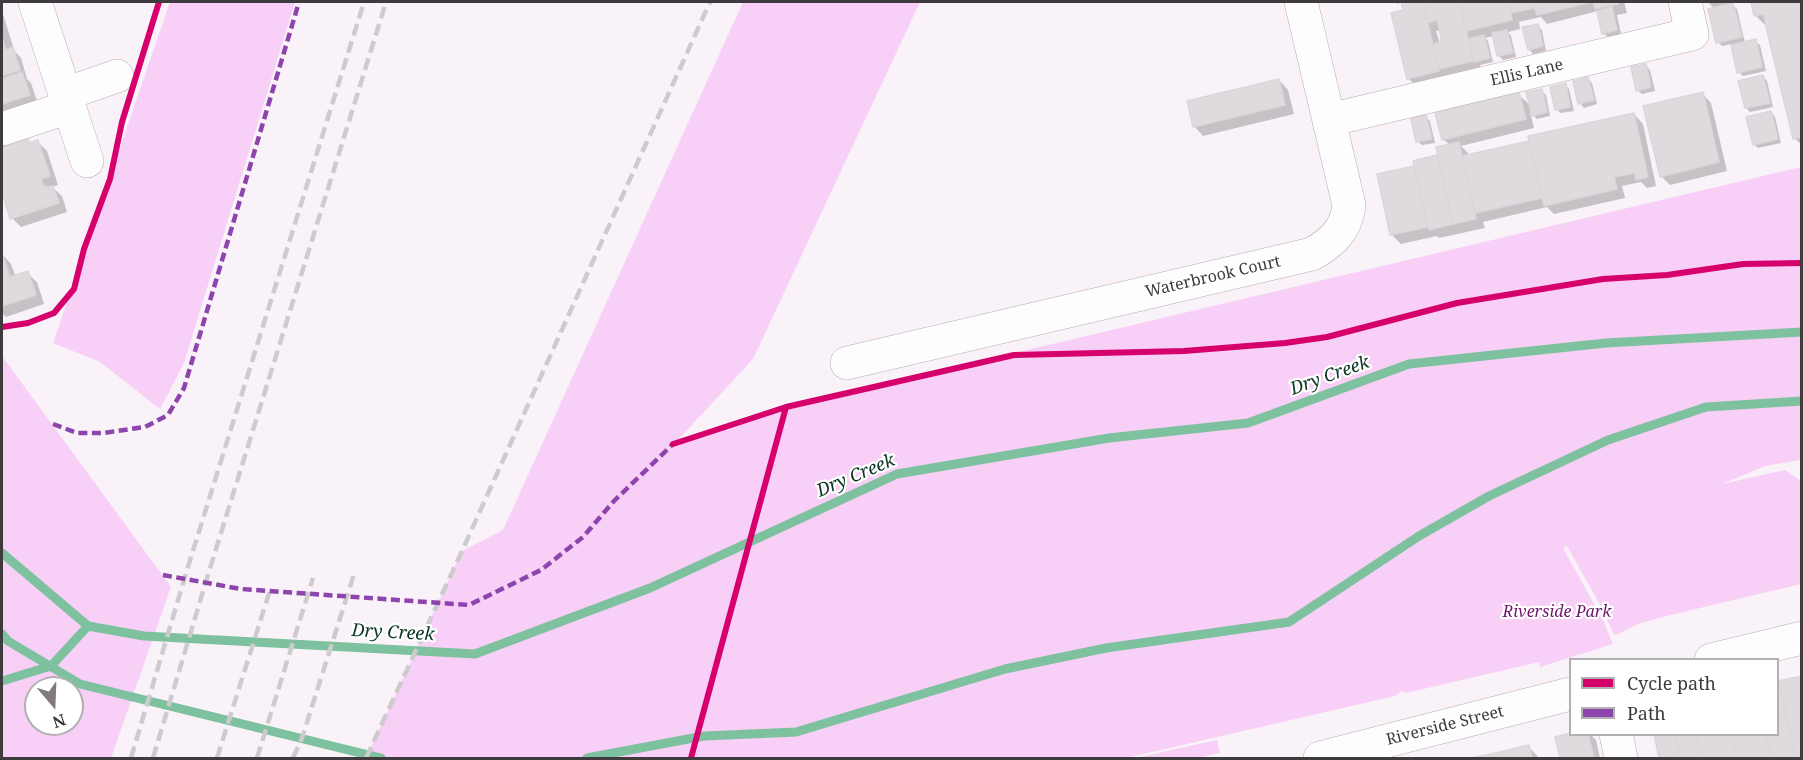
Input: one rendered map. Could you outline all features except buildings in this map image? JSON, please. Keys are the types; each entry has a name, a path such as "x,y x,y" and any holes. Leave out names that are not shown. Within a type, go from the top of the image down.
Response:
{"street":[{"path":"35,2 87,161"},
{"name":"Waterbrook Court","path":"847,363 1312,254 1327,245 1338,235 1348,215 1349,205 1301,2"},
{"name":"Ellis Lane","path":"1329,120 1692,34 1685,2"},
{"path":"2,129 117,76"},
{"path":"1719,658 1802,638"},
{"name":"Riverside Street","path":"1320,759 1569,694"},
{"path":"1616,736 1621,759"}],"green space":[{"path":"170,2 295,2 184,363 160,409 100,362 53,343"},
{"name":"Riverside Park","path":"743,2 920,2 753,359 674,444 786,407 1801,167 1801,460 1765,466 1722,484 1785,470 1801,481 1801,584 1662,617 1638,624 1616,635 1567,546 1563,548 1603,620 1613,644 1540,667 1539,662 1406,693 1402,691 1395,696 1126,758 366,758 462,551 503,530"},
{"path":"2,356 171,587 111,758 2,758"},
{"path":"1217,740 1220,753 1196,758 1135,758"}],"waterway":[{"name":"Dry Creek","path":"2,553 88,626 144,636 475,654 650,588 897,474 1109,438 1248,423 1409,364 1606,343 1802,332"},
{"name":"Dry Creek","path":"587,758 704,736 796,732 1005,669 1106,648 1289,622 1419,536 1489,496 1608,440 1706,407 1802,401"},
{"name":"Dry Creek","path":"2,681 51,666 88,626"},
{"name":"Dry Creek","path":"2,634 8,641 80,684 381,758"}],"railway":[{"path":"131,758 187,570 364,2"},
{"path":"153,758 386,2"},
{"path":"366,758 710,2"},
{"path":"293,758 302,738 355,571"},
{"path":"257,758 313,578"},
{"path":"217,758 271,587"}],"marked path":[{"path":"53,424 77,433 103,433 145,427 168,415 184,388 299,2"},
{"path":"163,575 241,589 469,605 541,570 583,537 614,501 673,444"}],"cycle path":[{"path":"2,327 28,323 54,313 74,289 84,249 110,179 122,122 159,2"},
{"path":"673,444 786,407 1014,355 1184,351 1285,343 1327,337 1457,303 1603,279 1667,275 1743,264 1802,263"},
{"path":"691,758 786,407"}]}
